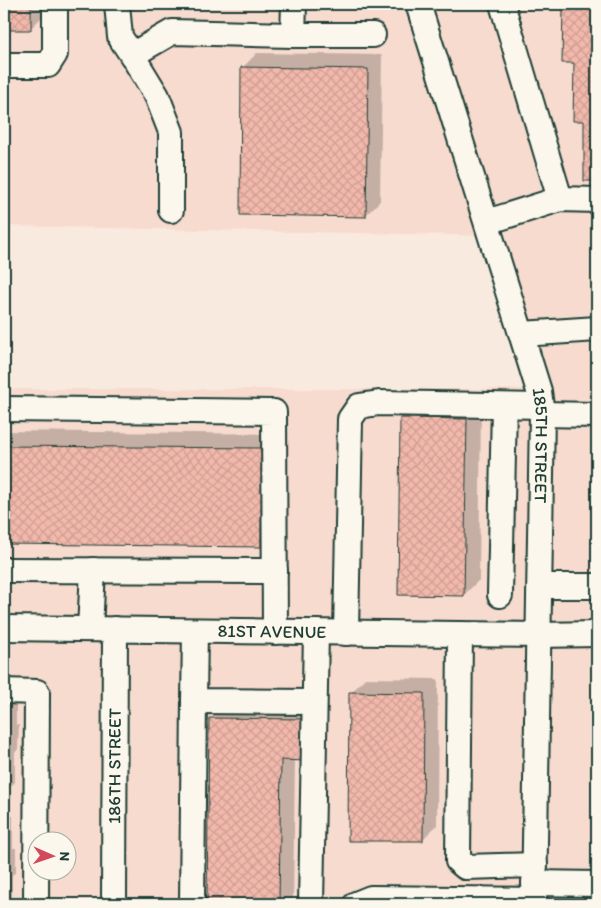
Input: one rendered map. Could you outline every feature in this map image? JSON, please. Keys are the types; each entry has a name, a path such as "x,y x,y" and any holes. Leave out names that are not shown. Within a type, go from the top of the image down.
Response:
{"street":[{"path":"4,65 48,66 55,54 55,4"},
{"path":"117,4 120,37 157,96 171,132 171,210"},
{"path":"293,35 294,4"},
{"name":"185TH STREET","path":"418,4 537,383 541,410 540,586 534,888"},
{"path":"502,4 560,199"},
{"path":"132,55 172,32 373,35"},
{"path":"487,222 560,199 597,200"},
{"path":"522,334 597,329"},
{"path":"346,633 350,419 359,406 379,403 504,406 597,416"},
{"path":"500,595 504,406"},
{"path":"4,408 274,412 275,632"},
{"path":"502,507 540,508"},
{"path":"4,570 275,571"},
{"path":"90,629 93,570"},
{"path":"540,586 597,586"},
{"name":"81ST AVENUE","path":"4,628 539,635 597,634"},
{"name":"186TH STREET","path":"114,904 116,629"},
{"path":"192,904 196,630"},
{"path":"311,904 316,632"},
{"path":"460,634 458,861 465,867 534,888"},
{"path":"4,691 37,692 36,904"},
{"path":"194,701 314,702"},
{"path":"356,904 371,898 494,902 534,888 597,884"}],"shaded area":[{"path":"4,4 597,4 597,904 539,904 546,391 500,236 4,226"},
{"path":"4,389 530,389 530,904 4,904"}],"building":[{"path":"4,4 31,4 31,30 4,30"},
{"path":"563,4 597,4 597,181 584,181 584,121 573,121 574,63 562,63"},
{"path":"241,67 368,69 366,217 240,215"},
{"path":"400,418 467,419 464,596 398,595"},
{"path":"4,446 262,448 261,547 4,544"},
{"path":"349,692 424,693 423,841 348,841"},
{"path":"209,718 306,719 306,761 281,760 279,904 207,904"}]}
